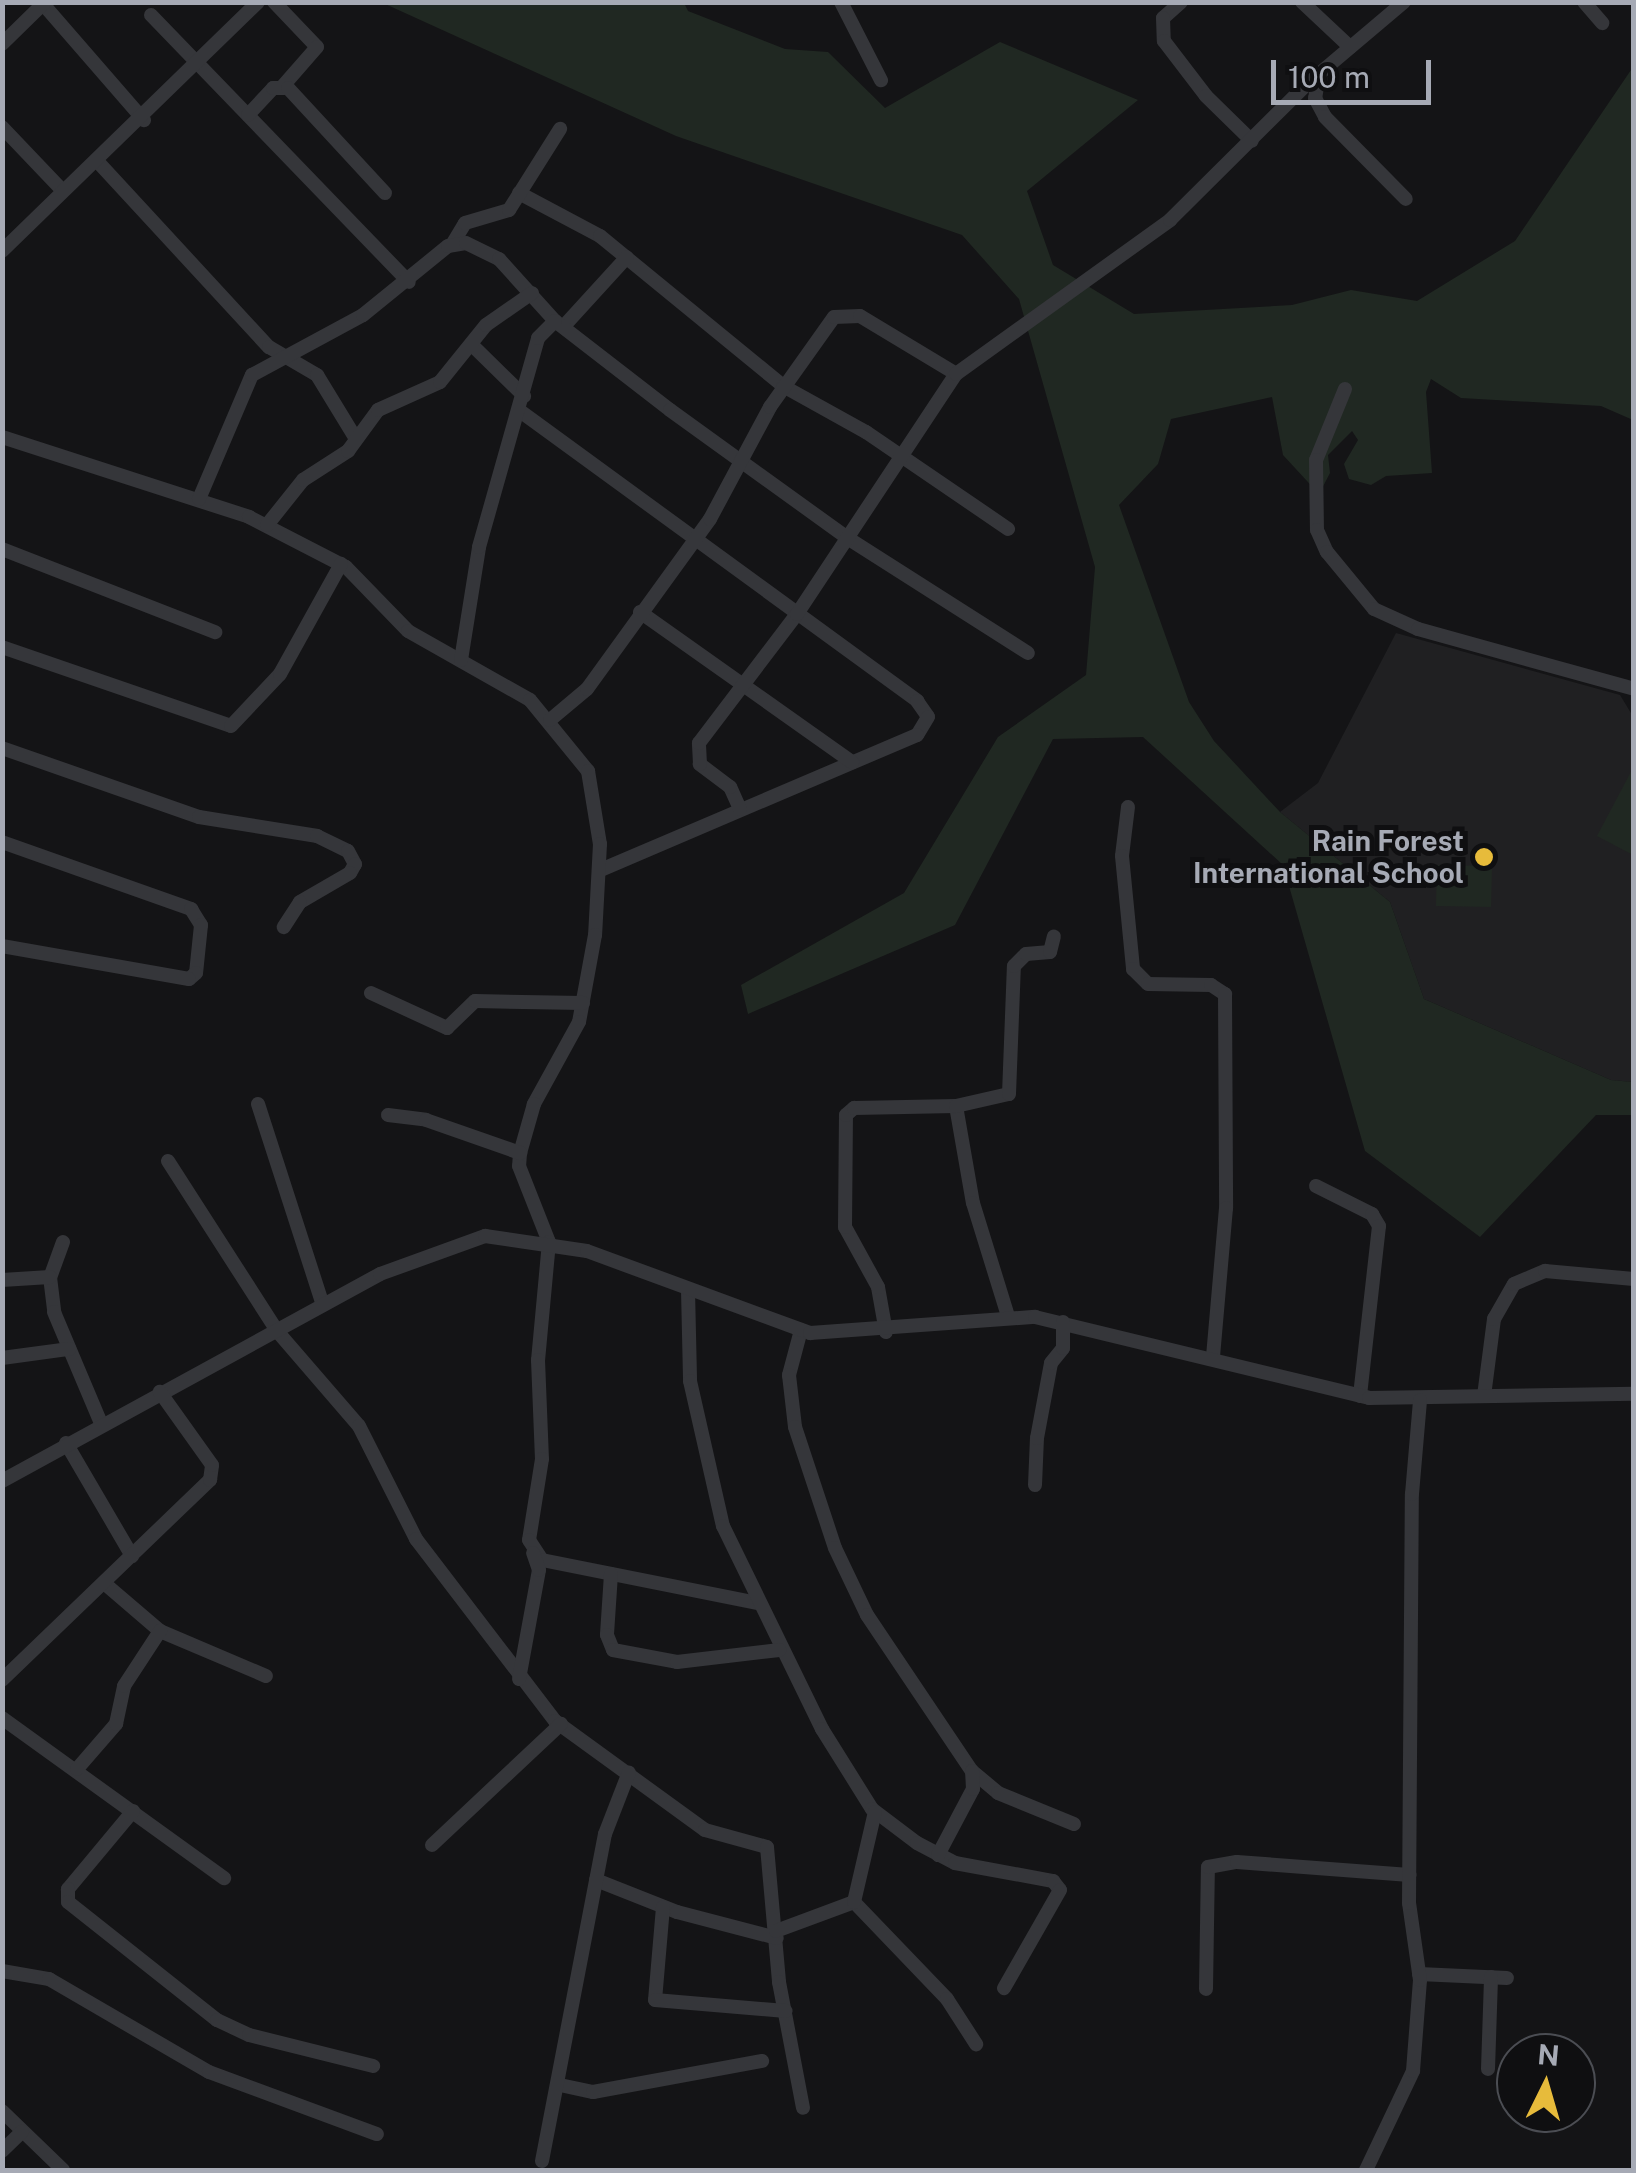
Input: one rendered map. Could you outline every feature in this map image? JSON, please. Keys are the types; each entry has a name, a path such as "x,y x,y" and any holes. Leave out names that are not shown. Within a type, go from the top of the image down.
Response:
{"street":[{"path":"4,247 61,189 144,120 258,2"},
{"path":"248,115 272,88 283,86 317,47 274,2"},
{"path":"841,2 881,80"},
{"path":"1182,2 1162,18 1164,40 1206,96 1252,142"},
{"path":"1302,2 1350,47"},
{"path":"740,809 730,787 696,753 742,683 849,539 956,374 1170,220 1320,74 1404,2"},
{"path":"1584,2 1602,22"},
{"path":"2,44 44,3 144,120"},
{"path":"151,14 409,282"},
{"path":"1320,74 1314,98 1325,117 1406,200"},
{"path":"283,86 385,193"},
{"path":"2,127 61,189"},
{"path":"199,499 244,386 259,369 283,359 409,282 454,243 465,223 503,216 560,129"},
{"path":"98,162 283,359 317,375 356,439"},
{"path":"519,193 554,207 627,257 698,323 733,340 784,386 902,456 1008,529"},
{"path":"454,243 481,246 559,324 849,539 1028,654"},
{"path":"461,660 479,547 538,338 559,324 627,257"},
{"path":"267,525 304,480 342,457 378,410 440,382 504,308 532,293"},
{"path":"550,720 587,689 693,538 744,460 784,386 834,317 847,312 956,374"},
{"path":"472,345 522,404 693,538 926,711 923,731 600,870"},
{"path":"1345,389 1316,460 1317,530 1374,610 1418,629 1634,689"},
{"path":"2,437 199,499 267,525 340,564 408,631 530,700 588,771 600,870 582,1003 534,1104 520,1152 519,1166 549,1242 532,1552 538,1570 518,1679"},
{"path":"2,549 216,632"},
{"path":"2,647 231,726 280,674 340,564"},
{"path":"640,612 852,762"},
{"path":"2,748 199,817 316,836 348,851 354,869 300,902 284,927"},
{"path":"1128,807 1122,856 1133,969 1148,984 1211,984 1225,994 1226,1208 1213,1357"},
{"path":"2,842 191,908 201,925 196,972 189,979 2,946"},
{"path":"886,1332 878,1287 845,1228 844,1123 854,1108 956,1106 1013,1090 1014,966 1026,954 1050,952 1054,936"},
{"path":"371,993 447,1028 475,1001 582,1003"},
{"path":"258,1104 323,1306"},
{"path":"956,1106 968,1186 1008,1316"},
{"path":"388,1115 426,1120 520,1152"},
{"path":"168,1161 276,1330 359,1426 416,1539 518,1679 561,1724 705,1830 767,1847 786,2011 803,2108"},
{"path":"1316,1186 1372,1214 1379,1226 1360,1396"},
{"path":"2,1481 101,1423 323,1306 457,1244 513,1235 549,1242 801,1330 886,1332 1008,1316 1064,1322 1360,1396 1420,1400 1634,1394"},
{"path":"63,1242 50,1277 69,1349 101,1423"},
{"path":"1484,1396 1498,1306 1514,1284 1546,1271 1634,1279"},
{"path":"2,1280 50,1277"},
{"path":"688,1290 690,1381 723,1526 779,1650 876,1812 938,1855 993,1874 1053,1881 1060,1890 1004,1988"},
{"path":"1035,1485 1037,1438 1064,1322"},
{"path":"801,1330 789,1374 795,1428 835,1548 898,1667 972,1772 998,1793 1074,1824"},
{"path":"2,1358 69,1349"},
{"path":"2,1680 214,1472 160,1392"},
{"path":"1366,2170 1412,2071 1419,1974 1410,1875 1412,1494 1420,1400"},
{"path":"66,1443 132,1556"},
{"path":"532,1552 611,1574 757,1603"},
{"path":"611,1574 608,1645 621,1654 677,1662 779,1650"},
{"path":"104,1582 160,1631 266,1676"},
{"path":"78,1769 116,1724 124,1686 160,1631"},
{"path":"2,1718 78,1769 224,1878"},
{"path":"432,1845 561,1724"},
{"path":"542,2161 560,2085 596,1880 628,1772"},
{"path":"938,1855 973,1789 972,1772"},
{"path":"133,1811 68,1888 68,1902 217,2020 249,2035 374,2066"},
{"path":"854,1902 876,1812"},
{"path":"1206,1989 1208,1867 1220,1862 1410,1875"},
{"path":"596,1880 663,1906 776,1935 854,1902"},
{"path":"854,1902 946,2000 976,2044"},
{"path":"663,1906 655,2000 786,2011"},
{"path":"2,1971 49,1979 208,2072 376,2134"},
{"path":"1419,1974 1507,1978"},
{"path":"1488,2069 1491,1977"},
{"path":"560,2085 593,2092 762,2061"},
{"path":"2,2111 63,2170"},
{"path":"2,2150 22,2132"}],"shaded area":[{"path":"383,3 684,3 688,11 785,49 828,52 885,108 1000,42 1138,100 1027,191 1053,265 1134,314 1292,305 1351,290 1417,301 1515,241 1633,67 1633,420 1601,406 1461,398 1431,379 1426,392 1432,473 1386,476 1371,485 1349,479 1344,464 1358,440 1352,431 1328,455 1330,473 1319,494 1283,455 1272,397 1171,419 1158,464 1119,505 1189,702 1214,741 1280,812 1390,902 1424,999 1611,1080 1633,1082 1633,1115 1596,1115 1480,1237 1365,1151 1283,865 1143,737 1053,739 955,925 748,1014 741,985 904,893 998,737 1086,675 1095,567 1019,299 962,235 676,136"},
{"name":"Rain Forest International School","path":"1396,633 1620,695 1634,718 1633,1082 1611,1080 1424,999 1390,902 1280,812 1318,783"},
{"path":"1633,768 1633,855 1597,836"},
{"path":"1437,865 1492,866 1491,907 1436,906"}],"place":[{"name":"Rain Forest International School","path":"1484,857"}]}
